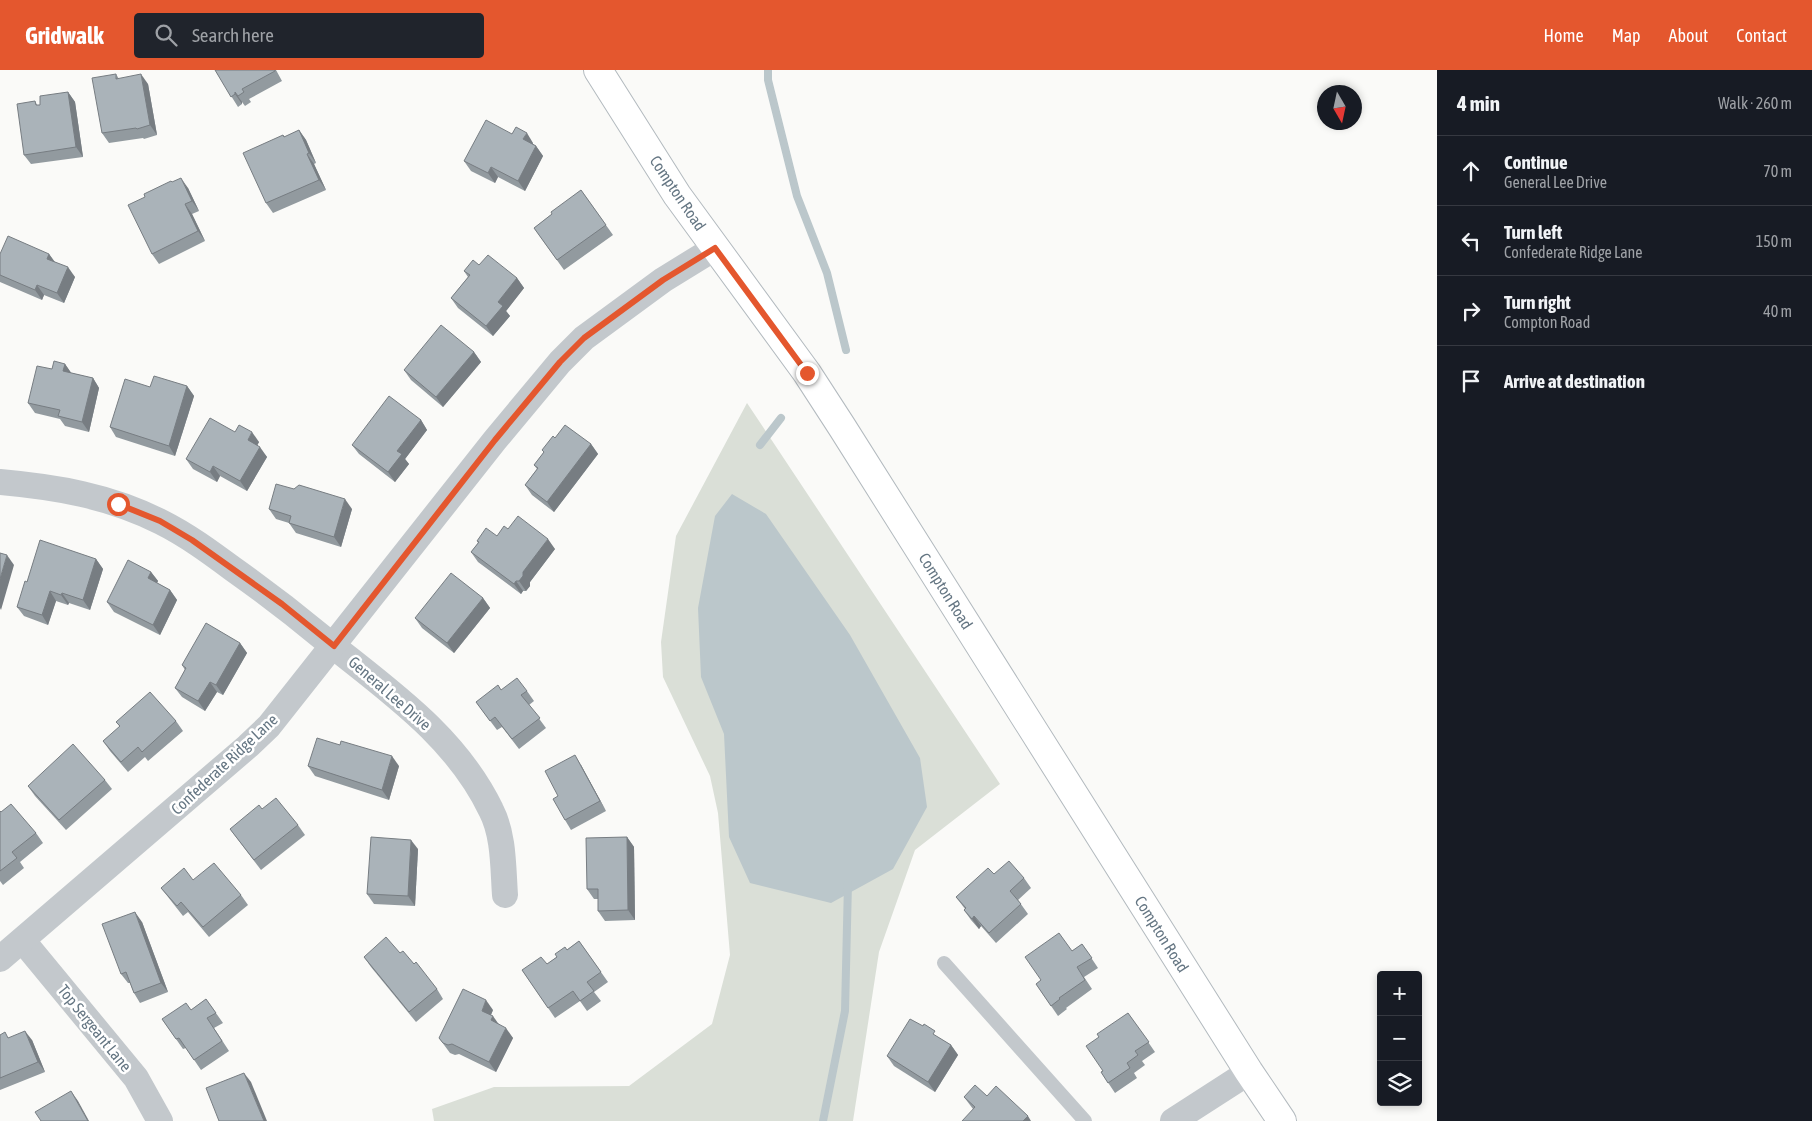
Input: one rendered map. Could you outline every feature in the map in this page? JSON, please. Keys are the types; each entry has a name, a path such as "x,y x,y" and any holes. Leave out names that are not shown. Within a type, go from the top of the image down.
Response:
{"street":[{"name":"Compton Road","path":"598,70 677,195 807,373 1249,1072 1282,1121"},
{"name":"Confederate Ridge Lane","path":"0,959 269,726 495,440 560,362 584,338 655,286 715,248"},
{"name":"General Lee Drive","path":"0,482 44,486 84,494 118,504 160,521 192,540 282,604 380,682 424,721 448,746 469,774 491,809 499,830 505,895"},
{"name":"Top Sergeant Lane","path":"23,940 136,1078 160,1121"},
{"path":"1173,1121 1249,1072"}],"lane":[{"path":"944,963 1085,1121"}],"shaded area":[{"path":"747,403 1000,784 915,850 879,952 853,1121 434,1121 432,1109 494,1087 629,1086 712,1024 730,955 718,813 710,776 663,677 661,642 676,536"},
{"path":"732,494 766,514 850,635 920,758 927,807 893,869 831,903 750,883 729,837 724,734 701,677 698,608 715,516"}],"building":[{"path":"215,70 275,71 242,89 244,92 238,96 235,92 231,97"},
{"path":"116,74 116,79 141,74 150,125 137,129 102,133 92,78"},
{"path":"68,92 76,147 24,155 17,104 35,101 36,105 40,105 40,96"},
{"path":"486,120 512,134 516,127 527,133 523,139 536,146 518,181 491,167 488,173 464,161"},
{"path":"299,130 319,180 266,203 243,153"},
{"path":"181,178 192,201 185,204 198,231 152,254 128,205 145,197 144,194"},
{"path":"581,190 606,225 557,260 534,228 552,214 551,212"},
{"path":"8,236 49,254 47,259 68,267 57,293 37,285 35,290 0,275 0,254"},
{"path":"488,255 517,278 498,302 503,306 486,326 451,298 470,275 464,271 473,260 479,265"},
{"path":"441,325 474,352 436,397 404,370"},
{"path":"54,361 65,364 63,371 93,378 82,422 58,416 60,410 28,403 37,366 52,369"},
{"path":"154,376 187,386 169,446 110,427 125,379 150,387"},
{"path":"389,396 421,420 397,451 402,454 388,472 352,445"},
{"path":"210,418 235,432 239,425 252,432 248,440 260,447 240,481 213,466 210,472 186,459"},
{"path":"565,425 591,444 547,502 525,485 538,468 534,465 544,452 542,450"},
{"path":"276,484 294,489 299,485 345,499 334,537 289,523 291,516 269,509"},
{"path":"518,516 548,539 523,572 523,576 514,584 471,552 486,528 497,536 504,526 508,529"},
{"path":"40,540 96,559 83,600 50,591 42,615 17,607"},
{"path":"0,553 7,555 0,579"},
{"path":"128,560 151,572 148,578 170,590 153,625 107,602"},
{"path":"451,573 483,598 447,643 415,618"},
{"path":"206,623 240,643 216,685 210,682 198,701 175,688 186,668 182,665"},
{"path":"517,678 527,691 521,695 540,718 512,739 495,717 490,721 476,702 498,685 501,690"},
{"path":"150,692 176,721 142,752 138,747 121,762 103,741 120,726 116,722"},
{"path":"317,738 340,745 341,741 392,756 382,790 308,766"},
{"path":"73,744 105,780 59,820 28,786"},
{"path":"575,755 600,801 565,820 553,799 558,796 545,771"},
{"path":"276,798 298,825 254,860 230,829 259,805 262,809"},
{"path":"11,804 36,833 12,852 17,858 0,871 0,811"},
{"path":"371,837 411,840 408,896 367,894"},
{"path":"627,837 628,910 598,911 598,889 587,889 586,838"},
{"path":"1009,861 1024,878 1010,891 1021,904 989,933 974,916 972,919 964,910 966,908 956,897 988,868 994,874"},
{"path":"214,863 241,895 203,927 181,902 177,906 161,888 184,868 193,880"},
{"path":"135,912 161,983 134,993 126,972 121,974 102,924"},
{"path":"1059,933 1072,951 1082,944 1092,958 1077,967 1085,980 1051,1006 1036,984 1041,980 1025,957"},
{"path":"386,937 400,953 403,951 414,964 416,962 437,989 409,1012 364,957"},
{"path":"579,941 601,972 587,982 594,991 580,1001 573,991 548,1008 522,970 541,957 547,964 557,957 555,954 565,947 567,950"},
{"path":"463,989 486,1000 482,1011 493,1016 491,1020 506,1028 489,1062 452,1044 443,1043 439,1038"},
{"path":"206,999 216,1013 207,1018 222,1041 194,1060 179,1038 176,1039 162,1019 186,1003 191,1010"},
{"path":"1128,1013 1149,1042 1135,1051 1138,1055 1127,1063 1130,1068 1108,1083 1101,1072 1103,1071 1086,1046 1099,1037 1097,1034"},
{"path":"910,1019 923,1026 924,1024 935,1031 933,1034 951,1045 928,1082 887,1056"},
{"path":"25,1031 38,1062 0,1078 0,1035 5,1032 8,1038"},
{"path":"244,1073 264,1121 219,1121 206,1088"},
{"path":"975,1085 987,1096 996,1086 1028,1116 1023,1121 962,1121 975,1107 964,1097"},
{"path":"71,1091 88,1121 41,1121 35,1112"}],"waterway":[{"path":"768,70 768,80 797,196 827,273 846,350"},
{"path":"760,445 781,418"},
{"path":"823,1121 845,1011 848,883"}],"route":[{"path":"118,504 160,521 192,540 282,604 334,646 495,440 560,362 584,338 663,280 715,248 807,373"}]}
